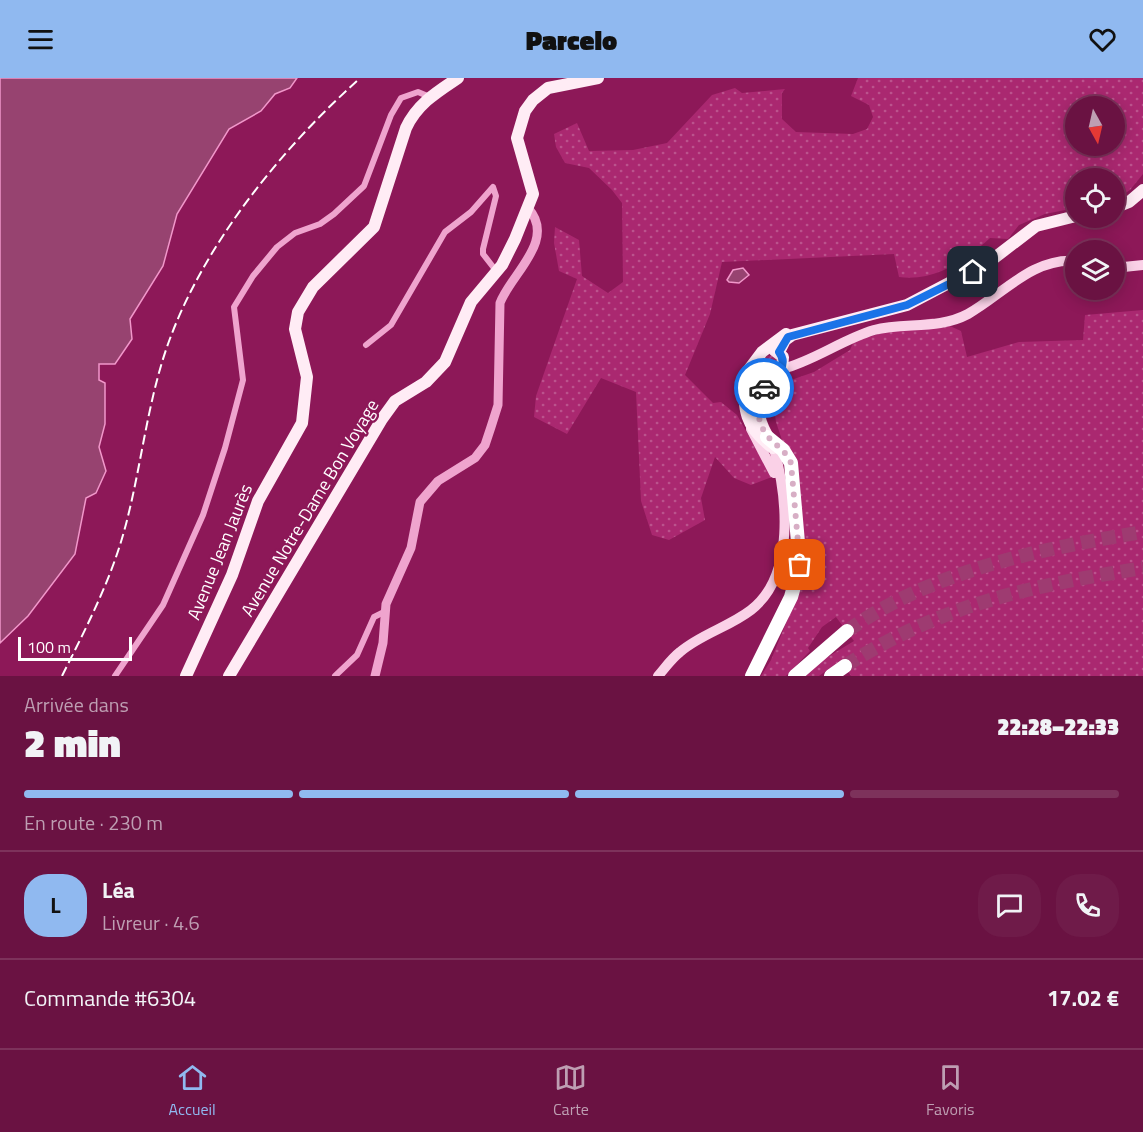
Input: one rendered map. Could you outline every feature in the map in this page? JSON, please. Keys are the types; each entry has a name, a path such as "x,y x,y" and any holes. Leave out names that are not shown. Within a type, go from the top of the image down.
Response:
{"highway":[{"path":"752,676 791,597 800,565 792,474 786,453 770,443"},
{"path":"795,676 847,631"},
{"path":"831,676 845,666"}],"main road":[{"name":"Avenue Jean Jaurès","path":"186,676 232,575 258,501 302,423 307,377 295,329 298,312 313,287 374,227 406,128 414,113 430,97 458,78"},
{"path":"547,83 597,78"},
{"name":"Avenue Notre-Dame Bon Voyage","path":"229,676 382,419 401,396 426,382 439,370 445,362 471,302 497,272 524,212 530,181 520,156 517,138 520,123 533,100 547,83"},
{"path":"1125,203 1134,199 1143,190"},
{"path":"657,676 680,651 750,610 767,593 774,580 785,538 781,490 770,443 758,410 762,389 778,357 786,333 907,305 990,262 1036,226 1065,219"},
{"path":"781,490 746,414 744,379 746,370 762,352 805,363 877,330 956,320 1040,266 1065,260"},
{"path":"1125,267 1143,265"},
{"path":"745,385 753,390 762,389"},
{"path":"751,429 770,443"}],"street":[{"path":"115,676 163,605 199,525 234,417 243,380 234,307 253,276 277,247 295,233 320,224 364,186 391,115 401,98 418,92 430,97"},
{"path":"366,345 391,325 445,232 471,212 493,187 496,196 483,254 497,272"},
{"path":"375,676 383,643 384,612 411,548 420,502 438,481 466,466 485,445 498,405 500,303 505,290 533,252 537,239 524,212"},
{"path":"335,676 357,655 374,617 384,612"}],"shaded area":[{"path":"0,78 297,78 290,88 275,94 261,111 229,129 177,214 163,266 130,319 132,339 115,364 99,364 99,380 105,383 105,424 99,447 106,471 96,493 86,498 75,554 28,616 0,643"},
{"path":"858,78 1143,78 1143,174 1125,193 1125,168 1065,168 1065,210 1045,214 1019,225 1008,239 990,238 959,262 937,273 924,276 899,277 894,254 722,262 710,314 685,375 713,403 721,402 737,415 772,477 751,485 734,478 715,457 701,498 705,520 669,540 652,535 641,501 636,392 601,378 567,434 534,417 536,396 577,279 559,271 554,243 555,227 579,240 582,276 608,293 623,282 622,203 589,168 565,163 556,147 554,134 577,123 589,151 633,150 667,143 712,95 735,88 742,93 785,89 782,93 782,119 796,132 853,134 867,129 873,117 869,105 851,96"},
{"path":"743,268 749,275 739,283 727,280 733,270"},
{"path":"1143,310 1143,676 851,676 841,660 819,676 803,676 821,661 854,641 836,617 822,627 808,648 810,651 786,676 761,676 771,660 798,594 792,453 782,440 774,408 777,398 791,380 814,372 850,350 853,343 862,339 932,318 961,331 967,357 1019,342 1083,340 1085,315"},
{"path":"773,355 777,360 776,366 761,383 752,383 751,374 767,356"}],"tunnel":[{"path":"847,631 880,610 951,577 1065,546 1143,532"},
{"path":"845,666 917,627 988,600 1063,582 1143,568"}],"railway":[{"path":"62,676 96,607 123,535 160,367 183,307 201,271 247,202 300,137 357,81"}],"way so far":[{"path":"764,388 758,401 763,429 767,436 783,450 791,463 801,551 800,565"}],"route":[{"path":"764,388 782,369 783,357 779,352 784,340 788,337 810,329 893,310 973,272"}]}
